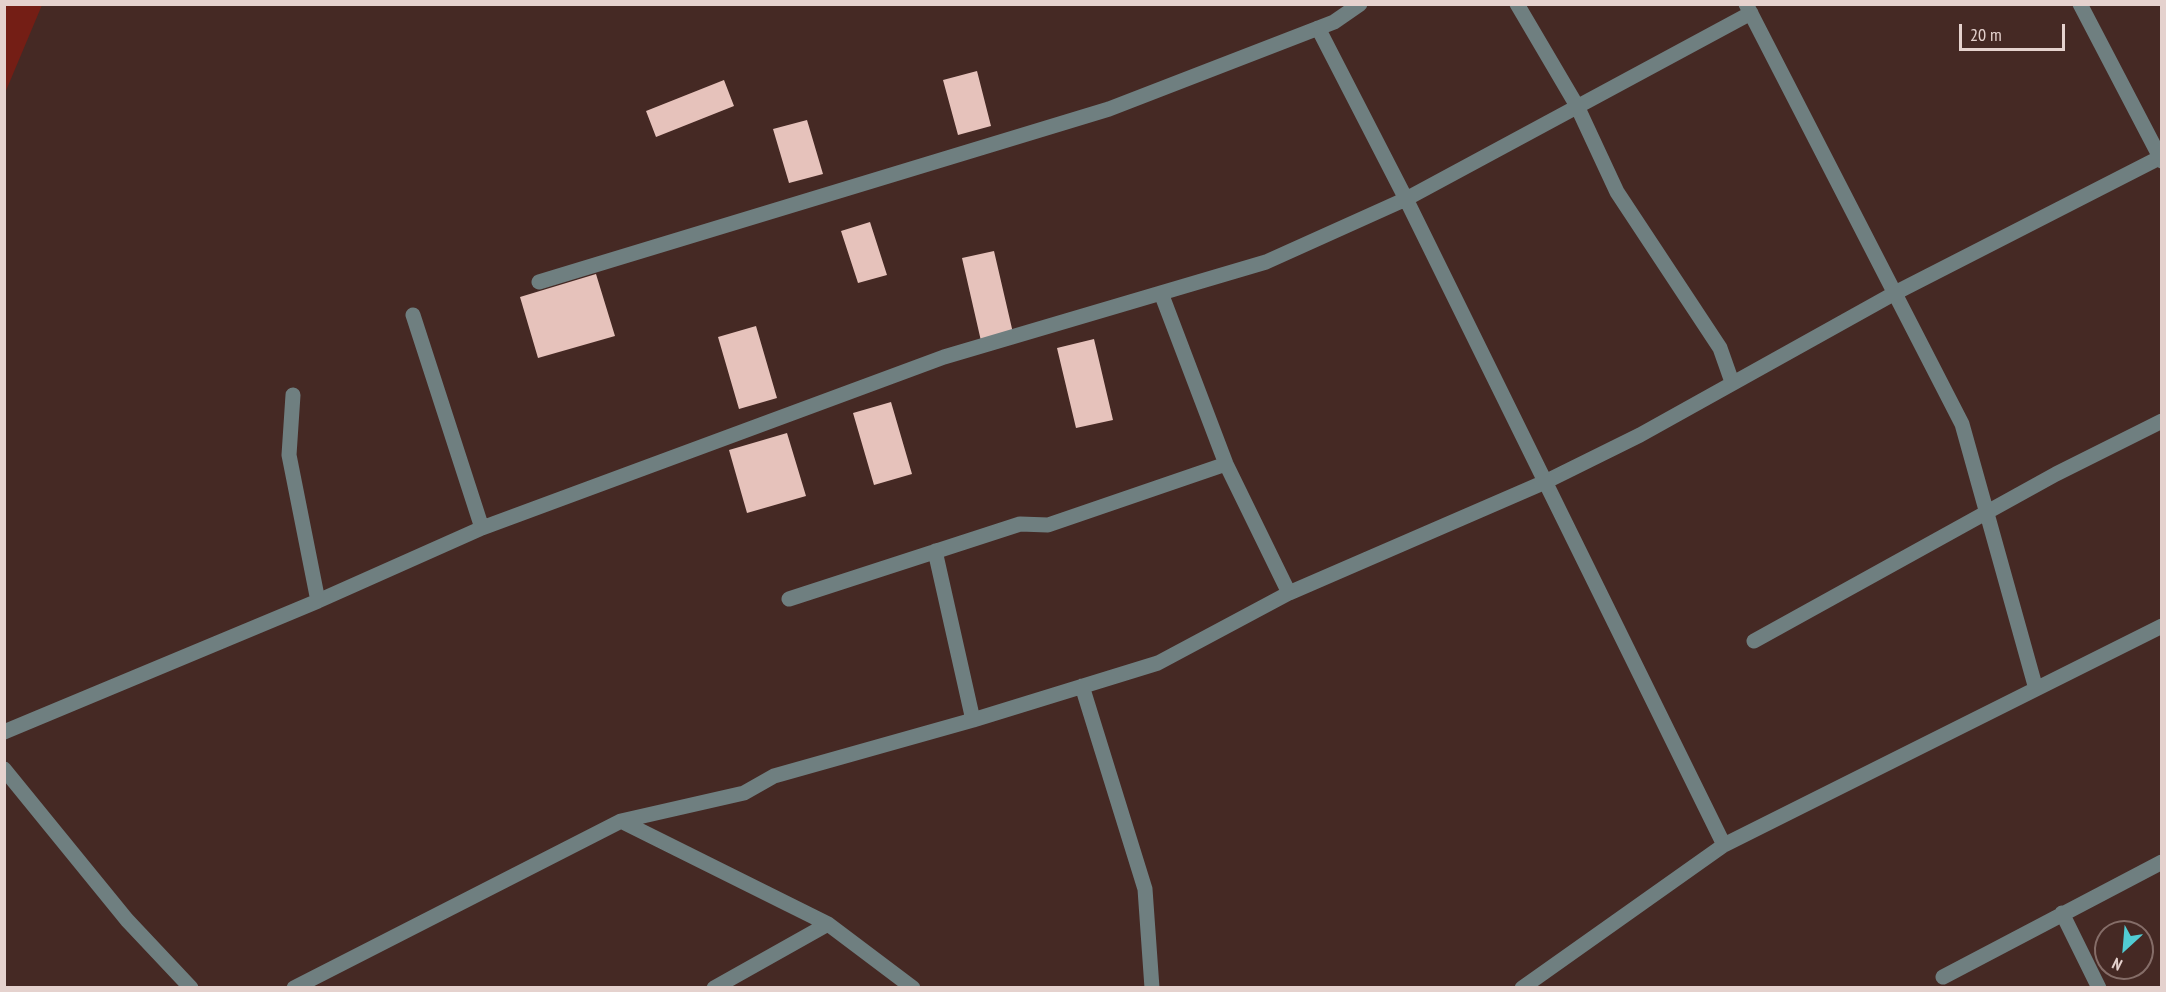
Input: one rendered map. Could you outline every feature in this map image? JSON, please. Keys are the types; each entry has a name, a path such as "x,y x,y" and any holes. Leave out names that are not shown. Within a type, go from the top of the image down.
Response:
{"street":[{"path":"539,282 1109,109 1335,22 1360,4"},
{"path":"1517,4 1577,106 1617,192 1720,348 1732,382"},
{"path":"294,987 621,821 744,793 774,776 973,720 1158,663 1289,592 1545,482 1640,435 1895,293 2160,160 2080,4"},
{"path":"4,732 318,601 482,528 944,357 1266,262 1406,199 1577,106 1748,8 1962,424 2036,689"},
{"path":"1318,28 1406,199 1724,845"},
{"path":"1161,293 1226,464 1289,592"},
{"path":"413,315 482,528"},
{"path":"293,395 289,455 318,601"},
{"path":"1754,641 2056,474 2162,421"},
{"path":"789,599 1020,524 1048,525 1226,464"},
{"path":"935,551 973,720"},
{"path":"1522,987 1724,845 2162,626"},
{"path":"1082,686 1145,889 1152,987"},
{"path":"4,769 127,920 191,987"},
{"path":"621,821 828,924 913,987"},
{"path":"1943,977 2162,862"},
{"path":"2062,913 2099,987"},
{"path":"714,987 828,924"}],"shaded area":[{"path":"4,5 42,5 5,93"}],"building":[{"path":"977,71 991,126 958,135 943,80"},
{"path":"724,80 734,106 656,137 646,111"},
{"path":"807,120 823,174 789,183 773,129"},
{"path":"870,222 887,275 858,283 841,231"},
{"path":"994,251 1013,333 981,341 962,258"},
{"path":"596,274 615,336 538,358 520,297"},
{"path":"756,326 777,398 739,409 718,337"},
{"path":"1094,339 1113,420 1076,428 1057,348"},
{"path":"891,402 912,474 874,485 853,413"},
{"path":"787,433 806,496 747,513 729,450"}]}
